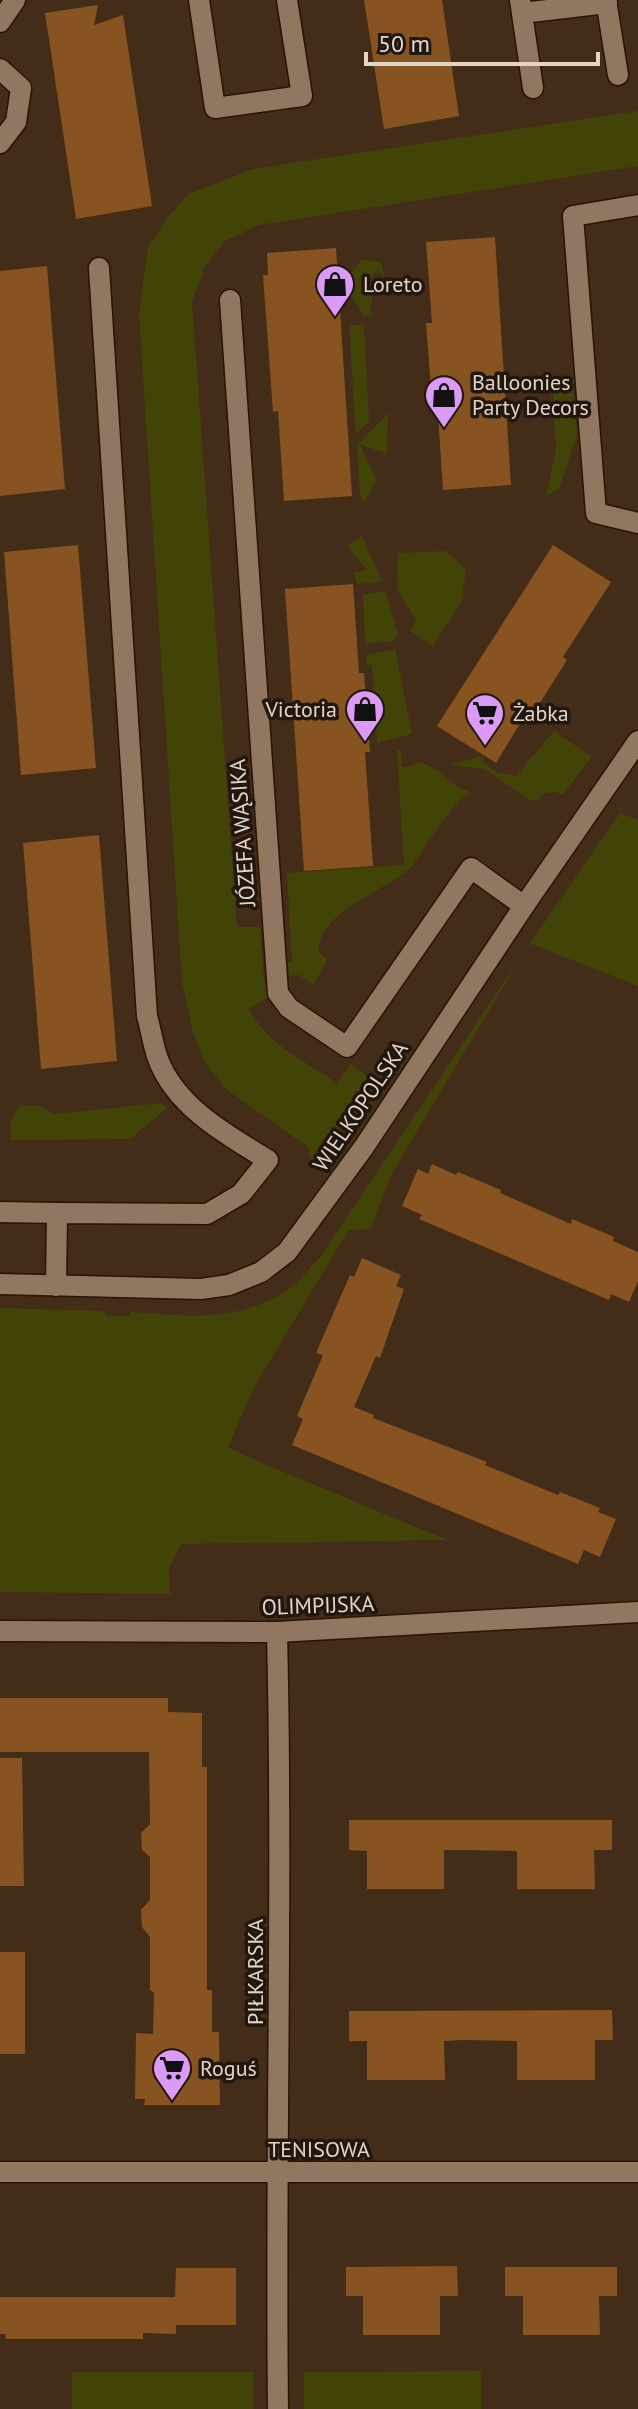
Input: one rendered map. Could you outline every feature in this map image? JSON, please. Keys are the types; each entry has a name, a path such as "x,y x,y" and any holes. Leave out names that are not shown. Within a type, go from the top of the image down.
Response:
{"street":[{"path":"0,22 15,0"},
{"path":"199,0 215,108 302,96 287,0"},
{"path":"533,88 521,7 607,1 618,75"},
{"path":"0,69 21,88 16,122 0,143"},
{"path":"638,205 573,216 596,513 638,523"},
{"path":"0,1212 207,1214 241,1194 268,1160 215,1127 176,1091 158,1060 147,1016 99,268"},
{"name":"JÓZEFA WĄSIKA","path":"230,300 278,993 289,1008 347,1047 471,868 524,906"},
{"name":"WIELKOPOLSKA","path":"0,1284 201,1289 229,1285 261,1272 287,1252 364,1147 638,741"},
{"path":"56,1286 57,1213"},
{"name":"OLIMPIJSKA","path":"0,1631 277,1632 638,1612"},
{"name":"PIŁKARSKA","path":"277,1632 278,2409"},
{"name":"TENISOWA","path":"0,2172 638,2172"}],"shaded area":[{"path":"638,111 638,166 259,225 225,241 205,266 192,302 237,927 260,927 264,979 269,997 249,1009 276,1042 337,1083 351,1064 369,1078 356,1101 363,1101 351,1120 346,1120 328,1144 329,1151 314,1171 308,1147 227,1090 204,1061 193,1032 182,983 139,313 148,248 188,194 253,169"},
{"path":"362,259 381,263 384,277 378,270 361,289 369,283 374,288 372,315 364,316 349,287 350,275"},
{"path":"349,325 364,325 369,421 356,434"},
{"path":"572,375 577,434 559,489 546,496 556,450 553,395"},
{"path":"388,413 387,453 360,445 376,479 365,502 360,496 357,446"},
{"path":"362,536 382,582 357,584 354,573 367,570 347,546"},
{"path":"445,551 465,568 464,597 433,646 410,631 416,620 397,589 398,553"},
{"path":"385,591 398,633 394,641 365,644 363,595"},
{"path":"395,649 412,734 377,743 372,665 367,665 366,655"},
{"path":"554,731 592,757 563,794 553,792 542,794 538,801 529,800 485,769 450,765 481,756 483,762 496,772 516,776"},
{"path":"401,749 402,767 417,762 426,764 470,792 446,817 408,870 354,904 330,925 318,951 327,960 315,982 312,984 299,975 289,976 288,962 292,961 287,873 404,865 397,750"},
{"path":"620,813 638,820 638,986 530,943"},
{"path":"521,957 391,1175 371,1228 348,1231 254,1387 228,1447 447,1540 181,1544 169,1568 170,1594 0,1592 0,1308 103,1311 107,1316 128,1316 131,1312 210,1315 247,1309 285,1292 321,1256"},
{"path":"161,1103 167,1108 130,1139 11,1140 10,1121 20,1106 40,1106 55,1114"},
{"path":"481,2371 481,2409 304,2409 304,2372"},
{"path":"72,2372 253,2372 253,2409 72,2409"}],"building":[{"path":"364,0 442,0 459,116 384,129"},
{"path":"98,5 94,25 123,15 152,206 76,219 45,13"},
{"path":"495,237 511,485 443,490 437,400 432,401 426,323 432,323 426,242"},
{"path":"336,248 352,496 284,501 278,411 273,412 263,275 268,275 267,253"},
{"path":"47,266 65,489 0,496 0,271"},
{"path":"78,545 96,768 21,775 4,552"},
{"path":"553,545 611,582 563,657 567,660 526,725 521,722 496,763 437,726"},
{"path":"353,584 359,673 364,673 370,752 365,752 373,866 304,871 285,589"},
{"path":"99,835 117,1061 41,1069 23,843"},
{"path":"432,1164 501,1190 500,1193 571,1224 572,1219 614,1237 613,1241 638,1252 638,1281 629,1302 611,1294 609,1300 419,1219 422,1215 402,1206 418,1169 428,1174"},
{"path":"362,1258 401,1275 396,1286 404,1289 380,1358 376,1356 354,1407 374,1415 373,1418 487,1462 485,1465 558,1495 560,1492 600,1508 598,1512 616,1519 600,1557 584,1550 578,1564 292,1445 303,1419 297,1416 323,1355 316,1353 350,1275 354,1277"},
{"path":"0,1698 168,1698 168,1712 202,1713 202,1767 207,1767 207,1990 212,1990 212,2032 219,2032 220,2105 144,2105 145,2099 135,2099 136,2033 153,2034 150,1937 142,1927 141,1910 150,1900 150,1857 142,1850 141,1833 150,1824 149,1752 0,1752"},
{"path":"0,1758 22,1758 24,1886 0,1886"},
{"path":"349,1820 612,1820 612,1850 594,1850 595,1889 517,1889 517,1851 444,1850 444,1889 367,1889 367,1851 349,1850"},
{"path":"0,1952 25,1952 25,2054 0,2054"},
{"path":"612,2010 613,2040 595,2040 595,2080 517,2080 517,2041 462,2040 444,2041 445,2080 367,2080 367,2041 349,2041 349,2011"},
{"path":"457,2266 458,2296 440,2296 440,2335 363,2335 363,2296 346,2296 346,2267"},
{"path":"505,2267 617,2267 617,2296 599,2296 600,2335 523,2335 523,2296 505,2296"},
{"path":"176,2268 236,2268 236,2325 176,2325 176,2334 143,2333 143,2339 6,2339 5,2334 0,2334 0,2297 175,2297"}],"place":[{"name":"Loreto","path":"335,318"},
{"name":"Balloonies Party Decors","path":"444,429"},
{"name":"Victoria","path":"365,743"},
{"name":"Żabka","path":"485,747"},
{"name":"Roguś","path":"172,2102"}]}
